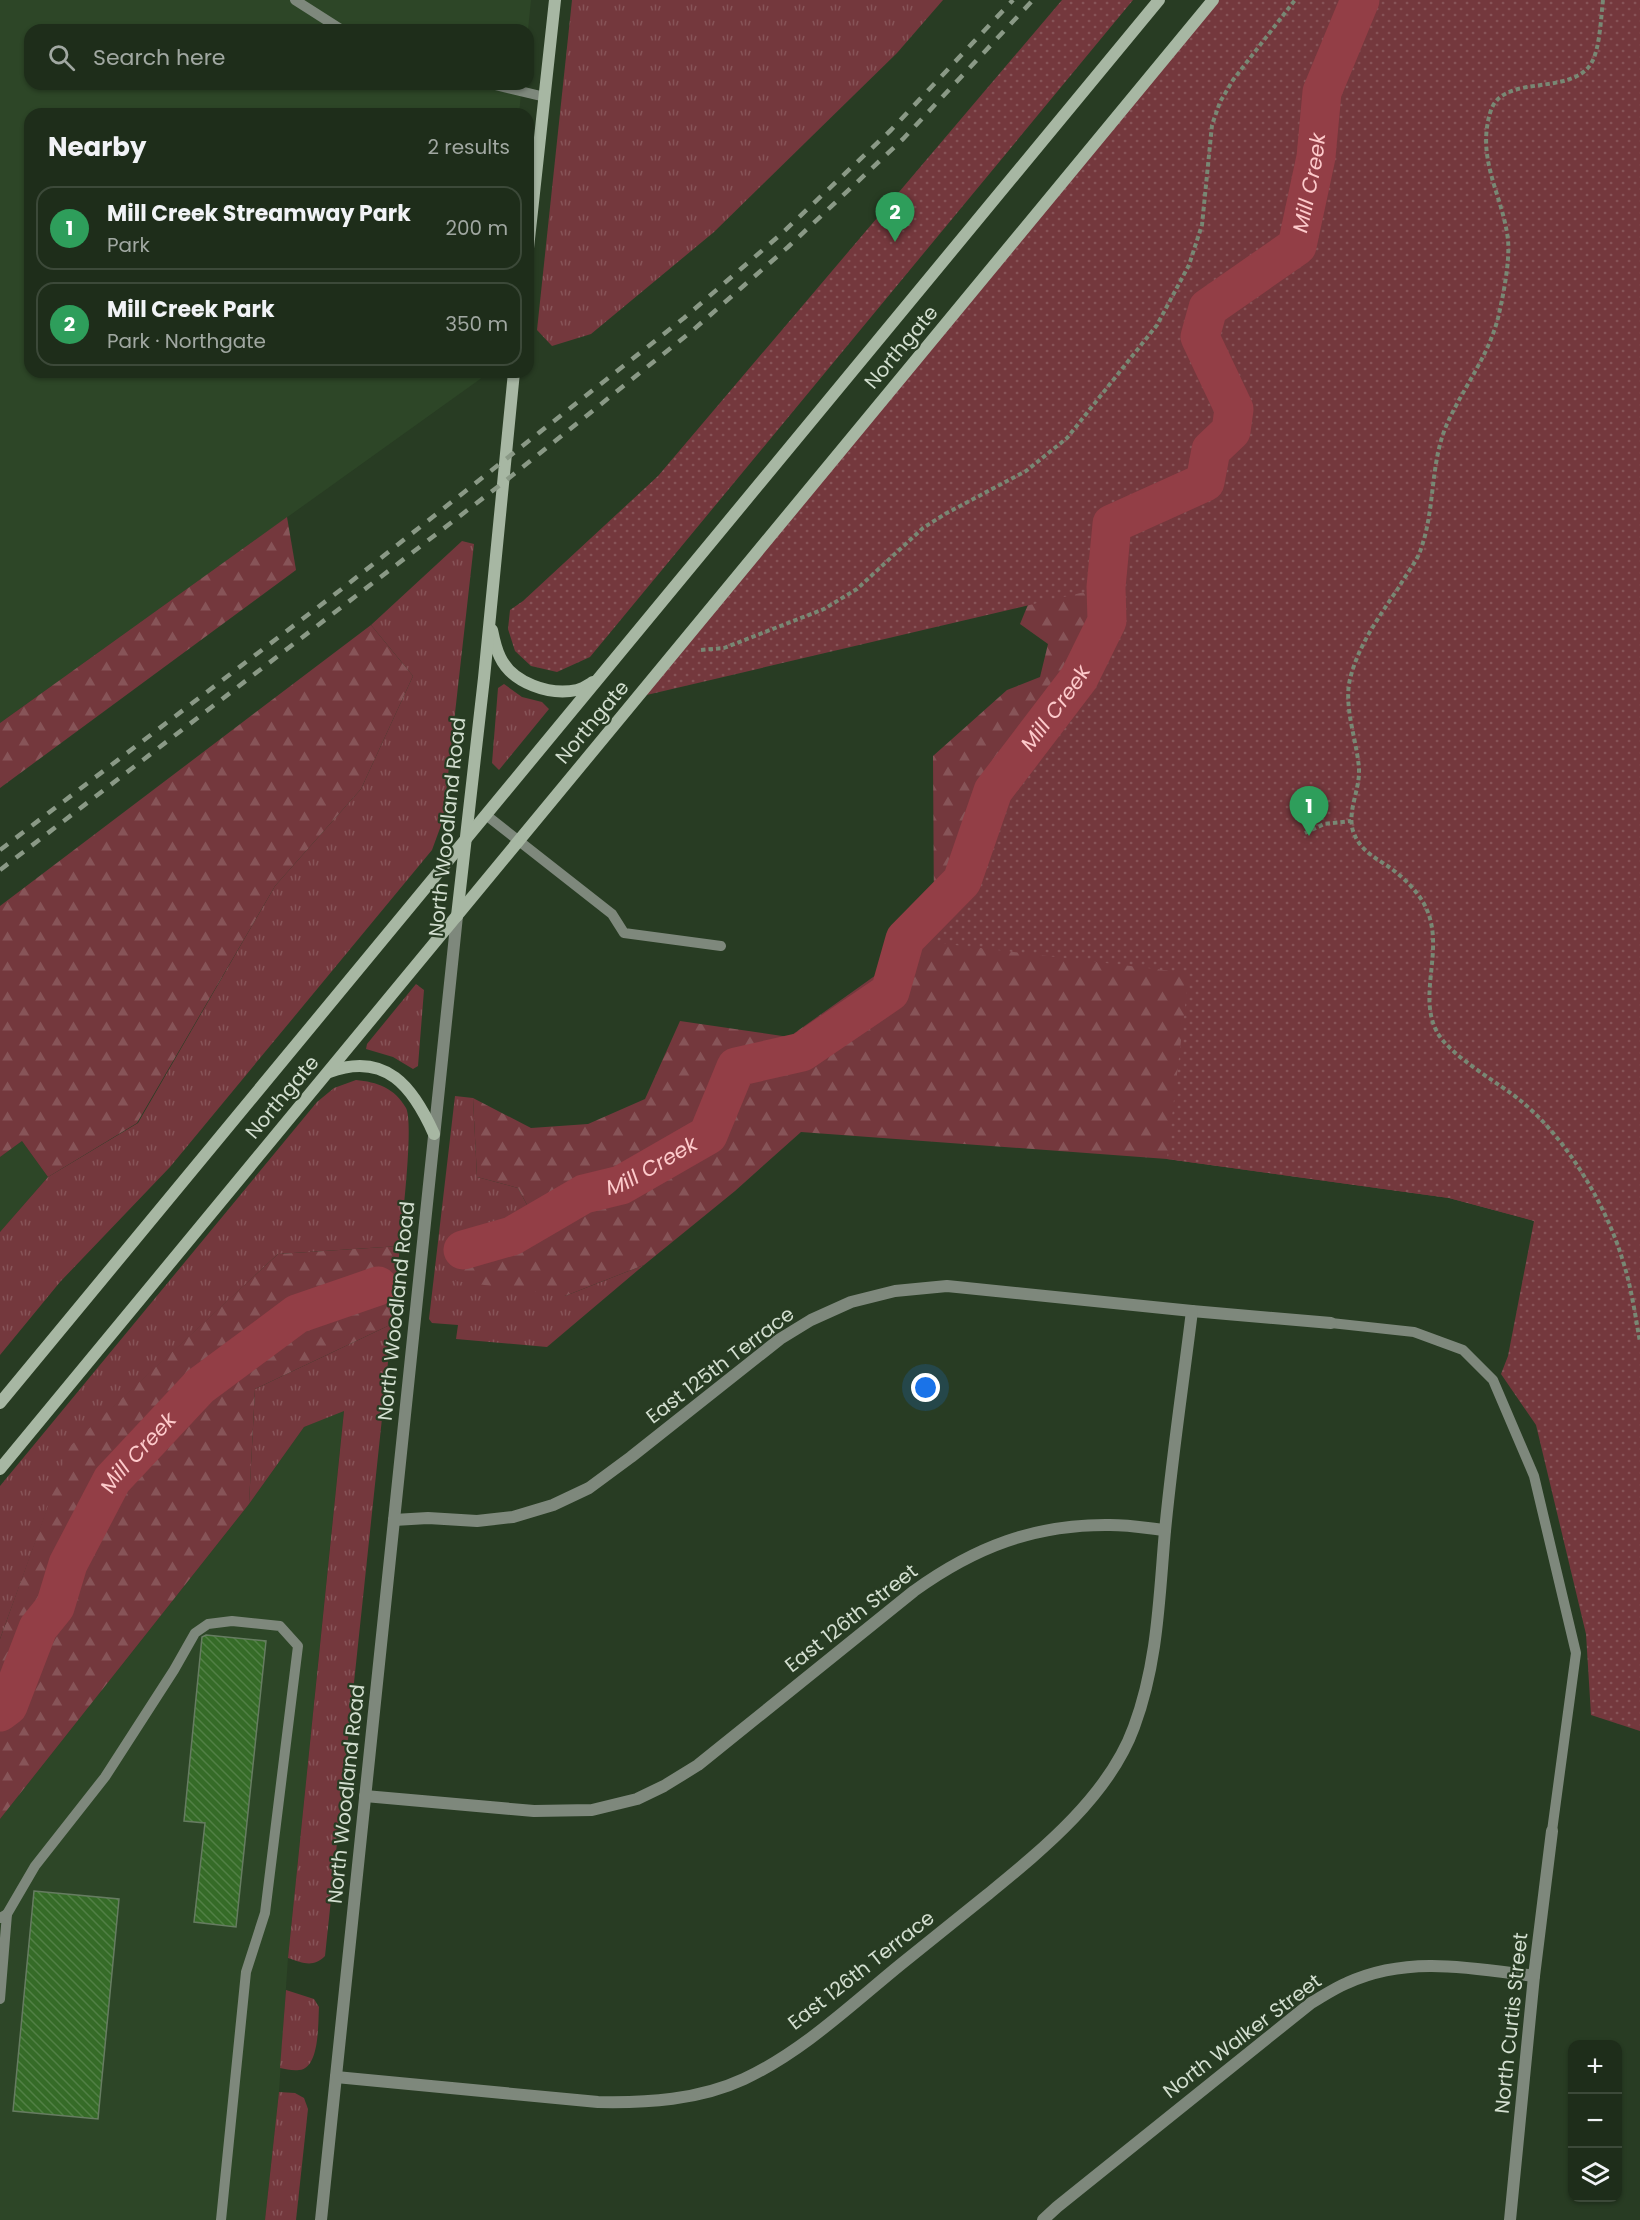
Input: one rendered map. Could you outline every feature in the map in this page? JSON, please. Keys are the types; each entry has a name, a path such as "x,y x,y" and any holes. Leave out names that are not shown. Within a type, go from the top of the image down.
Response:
{"main road":[{"path":"534,195 555,0"},
{"name":"Northgate","path":"0,1403 1159,0"},
{"name":"Northgate","path":"0,1469 1213,0"},
{"name":"North Woodland Road","path":"457,916 490,619 513,378"},
{"path":"490,619 500,658 509,671 524,681 540,688 558,691 577,690 597,680"},
{"path":"328,1072 346,1065 361,1065 379,1069 395,1077 409,1089 423,1108 434,1134"}],"street":[{"name":"North Woodland Road","path":"321,2220 457,916"},
{"name":"East 125th Terrace","path":"394,1520 428,1518 477,1521 513,1517 553,1505 589,1488 780,1339 811,1320 851,1302 895,1291 947,1286 1331,1323"},
{"path":"1165,1530 1192,1311"},
{"name":"East 126th Street","path":"365,1797 534,1811 592,1810 637,1798 664,1786 698,1765 914,1591 953,1565 991,1546 1034,1532 1080,1525 1113,1524 1165,1530"},
{"name":"East 126th Terrace","path":"336,2078 598,2102 632,2102 686,2097 711,2091 743,2079 767,2066 814,2034 1029,1861 1071,1822 1108,1775 1133,1731 1147,1690 1154,1659 1165,1530"},
{"name":"North Curtis Street","path":"1510,2220 1534,1976 1552,1831"},
{"name":"North Walker Street","path":"1043,2220 1057,2206 1311,2003 1347,1983 1369,1975 1414,1966 1449,1966 1534,1976"}],"lane":[{"path":"295,0 333,24"},
{"path":"516,90 545,97"},
{"path":"486,815 612,914 624,933 721,946"},
{"path":"1331,1323 1414,1332 1463,1350 1493,1380 1534,1476 1576,1653 1552,1831"},
{"path":"0,1999 4,1916 35,1866 105,1777 174,1670 195,1633 208,1624 232,1621 280,1626 298,1646 266,1913 246,1972 221,2220"}],"path":[{"path":"701,650 724,648 824,609 857,589 923,528 1026,471 1067,438 1157,325 1189,265 1202,225 1210,135 1220,102 1233,80 1295,0"},
{"path":"1603,0 1593,61 1584,72 1567,80 1507,92 1491,109 1487,138 1488,161 1508,242 1498,318 1487,350 1447,424 1437,454 1427,530 1418,557 1372,627 1352,669 1348,691 1349,709 1359,771 1351,821 1354,834 1361,846 1373,859 1395,871 1412,887 1428,912 1435,943 1430,1008 1432,1022 1440,1038 1453,1051 1526,1105 1547,1126 1580,1168 1622,1256 1640,1342"},
{"path":"1305,833 1324,824 1351,821"}],"shaded area":[{"path":"0,0 531,0 529,24 24,24 24,90 521,90 520,108 24,108 24,378 482,378 0,723"},
{"path":"22,1141 48,1177 0,1232 0,1157"},
{"path":"344,1410 288,1958 279,2092 265,2220 0,2220 0,1819 249,1504 304,1427"}],"green space":[{"path":"572,0 943,0 897,53 714,232 591,334 552,346 537,330"},
{"path":"1062,0 1133,0 590,657 557,672 531,666 515,651 508,629 510,610 523,601 658,476"},
{"path":"1213,0 1640,0 1640,1731 1591,1715 1586,1634 1536,1425 1501,1374 1508,1356 1534,1221 1449,1198 1167,1159 1189,973 905,939 962,881 993,791 1079,678 1107,621 1106,587 638,697"},
{"path":"1640,0 1576,1232 1449,1198 1167,1159 801,1132 735,1191 644,1265 565,1296 455,1281 461,1236 520,1239 533,1216 518,1188 477,1177 473,1098 531,1128 588,1124 645,1099 680,1021 789,1037 876,975 934,916 933,756 1007,690 1040,677 1048,644 1020,624 1063,519"},
{"path":"287,517 296,570 0,788 0,723"},
{"path":"462,541 474,544 443,820 432,850 170,1167 60,1282 0,1355 0,1232 48,1177 138,1123 275,886 361,789 413,676 371,625"},
{"path":"371,625 413,676 361,789 275,886 137,1123 48,1177 22,1141 0,1157 0,906"},
{"path":"504,684 522,697 542,702 549,709 499,770 492,763 498,688"},
{"path":"416,984 424,990 418,1066 413,1069 393,1057 366,1049 367,1044"},
{"path":"356,1080 385,1087 402,1101 406,1108 409,1133 400,1246 278,1254 70,1447 0,1639 0,1486 317,1102 334,1088"},
{"path":"455,1096 473,1098 477,1177 518,1188 533,1216 521,1239 565,1296 644,1265 547,1347 456,1339 458,1325 432,1323 429,1319"},
{"path":"400,1246 392,1324 255,1389 249,1504 0,1819 0,1639 69,1447 278,1254"},
{"path":"392,1324 325,1956 321,1960 308,1963 288,1958 344,1411 304,1427 249,1504 255,1389"},
{"path":"286,1990 314,1999 319,2007 314,2054 306,2068 299,2070 280,2068"},
{"path":"279,2092 295,2093 304,2098 308,2109 296,2220 265,2220"}],"building":[{"path":"206,1635 266,1641 236,1927 194,1922 205,1823 184,1821 202,1637"},
{"path":"34,1891 119,1899 98,2119 13,2111"}],"waterway":[{"name":"Mill Creek","path":"463,1250 512,1236 584,1194 621,1185 708,1135 736,1067 802,1052 890,992 905,939 962,881 993,791 1079,678 1107,621 1106,587 1112,524 1205,482 1211,450 1231,431 1234,409 1200,337 1208,308 1297,246 1316,157 1322,92 1360,0"},
{"name":"Mill Creek","path":"0,1712 8,1706 38,1628 55,1607 68,1564 112,1480 200,1386 297,1314 378,1286"}],"railway":[{"path":"0,850 343,588 684,318 780,235 891,130 1013,0"},
{"path":"0,870 504,482 692,331 788,247 903,139 1033,0"}],"place":[{"name":"Mill Creek Park","path":"895,242"},
{"name":"Mill Creek Streamway Park","path":"1309,836"}]}
